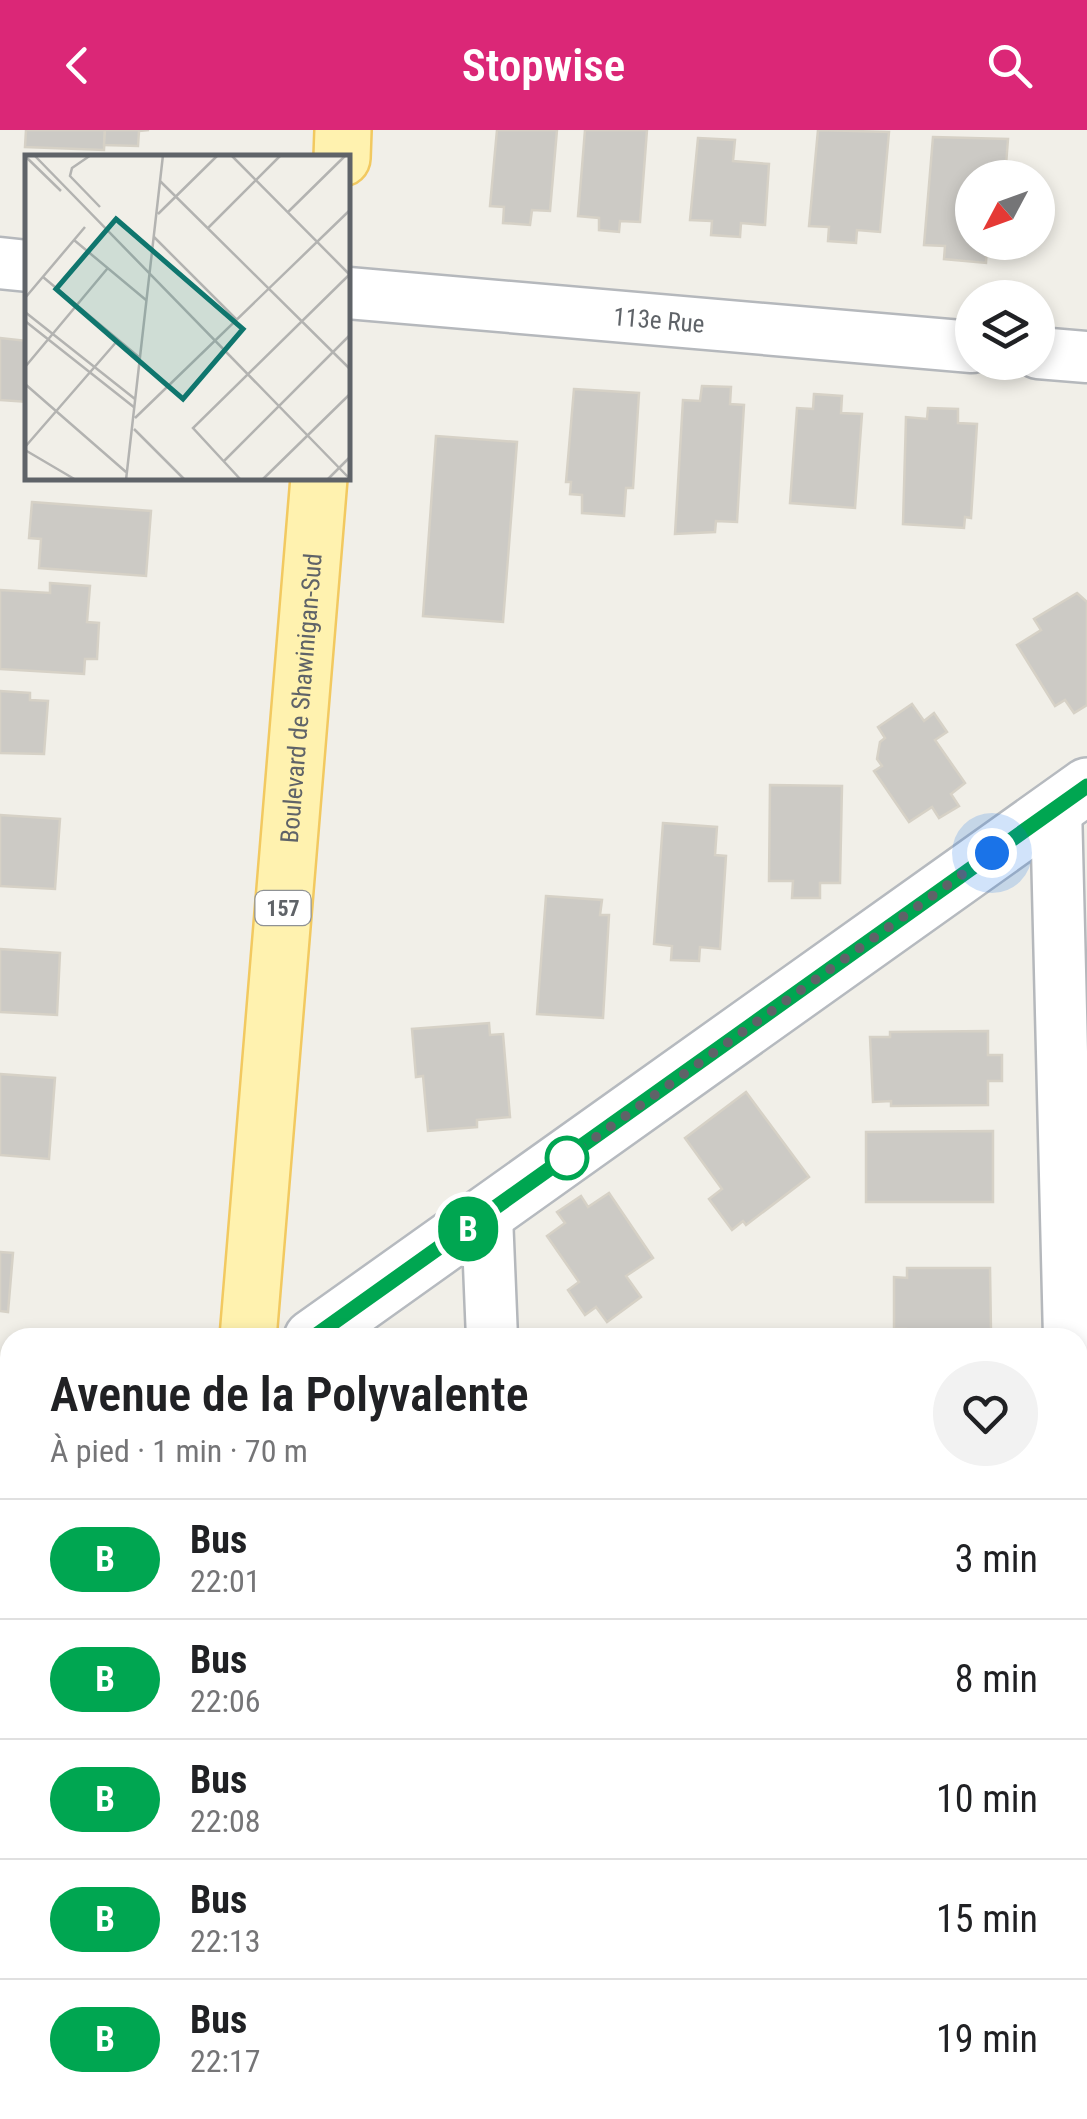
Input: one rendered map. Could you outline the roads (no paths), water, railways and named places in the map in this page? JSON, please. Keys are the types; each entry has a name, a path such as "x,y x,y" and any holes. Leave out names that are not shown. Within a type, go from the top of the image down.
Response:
{"main road":[{"path":"342,155 343,130"},
{"name":"Boulevard de Shawinigan-Sud","path":"249,1328 319,480"}],"street":[{"path":"0,264 25,266"},
{"name":"113e Rue","path":"350,293 955,346"},
{"path":"1055,354 1087,357"},
{"path":"1069,1328 1077,1172 1071,797"},
{"path":"326,1328 1071,797"},
{"path":"486,1216 492,1328"}]}
